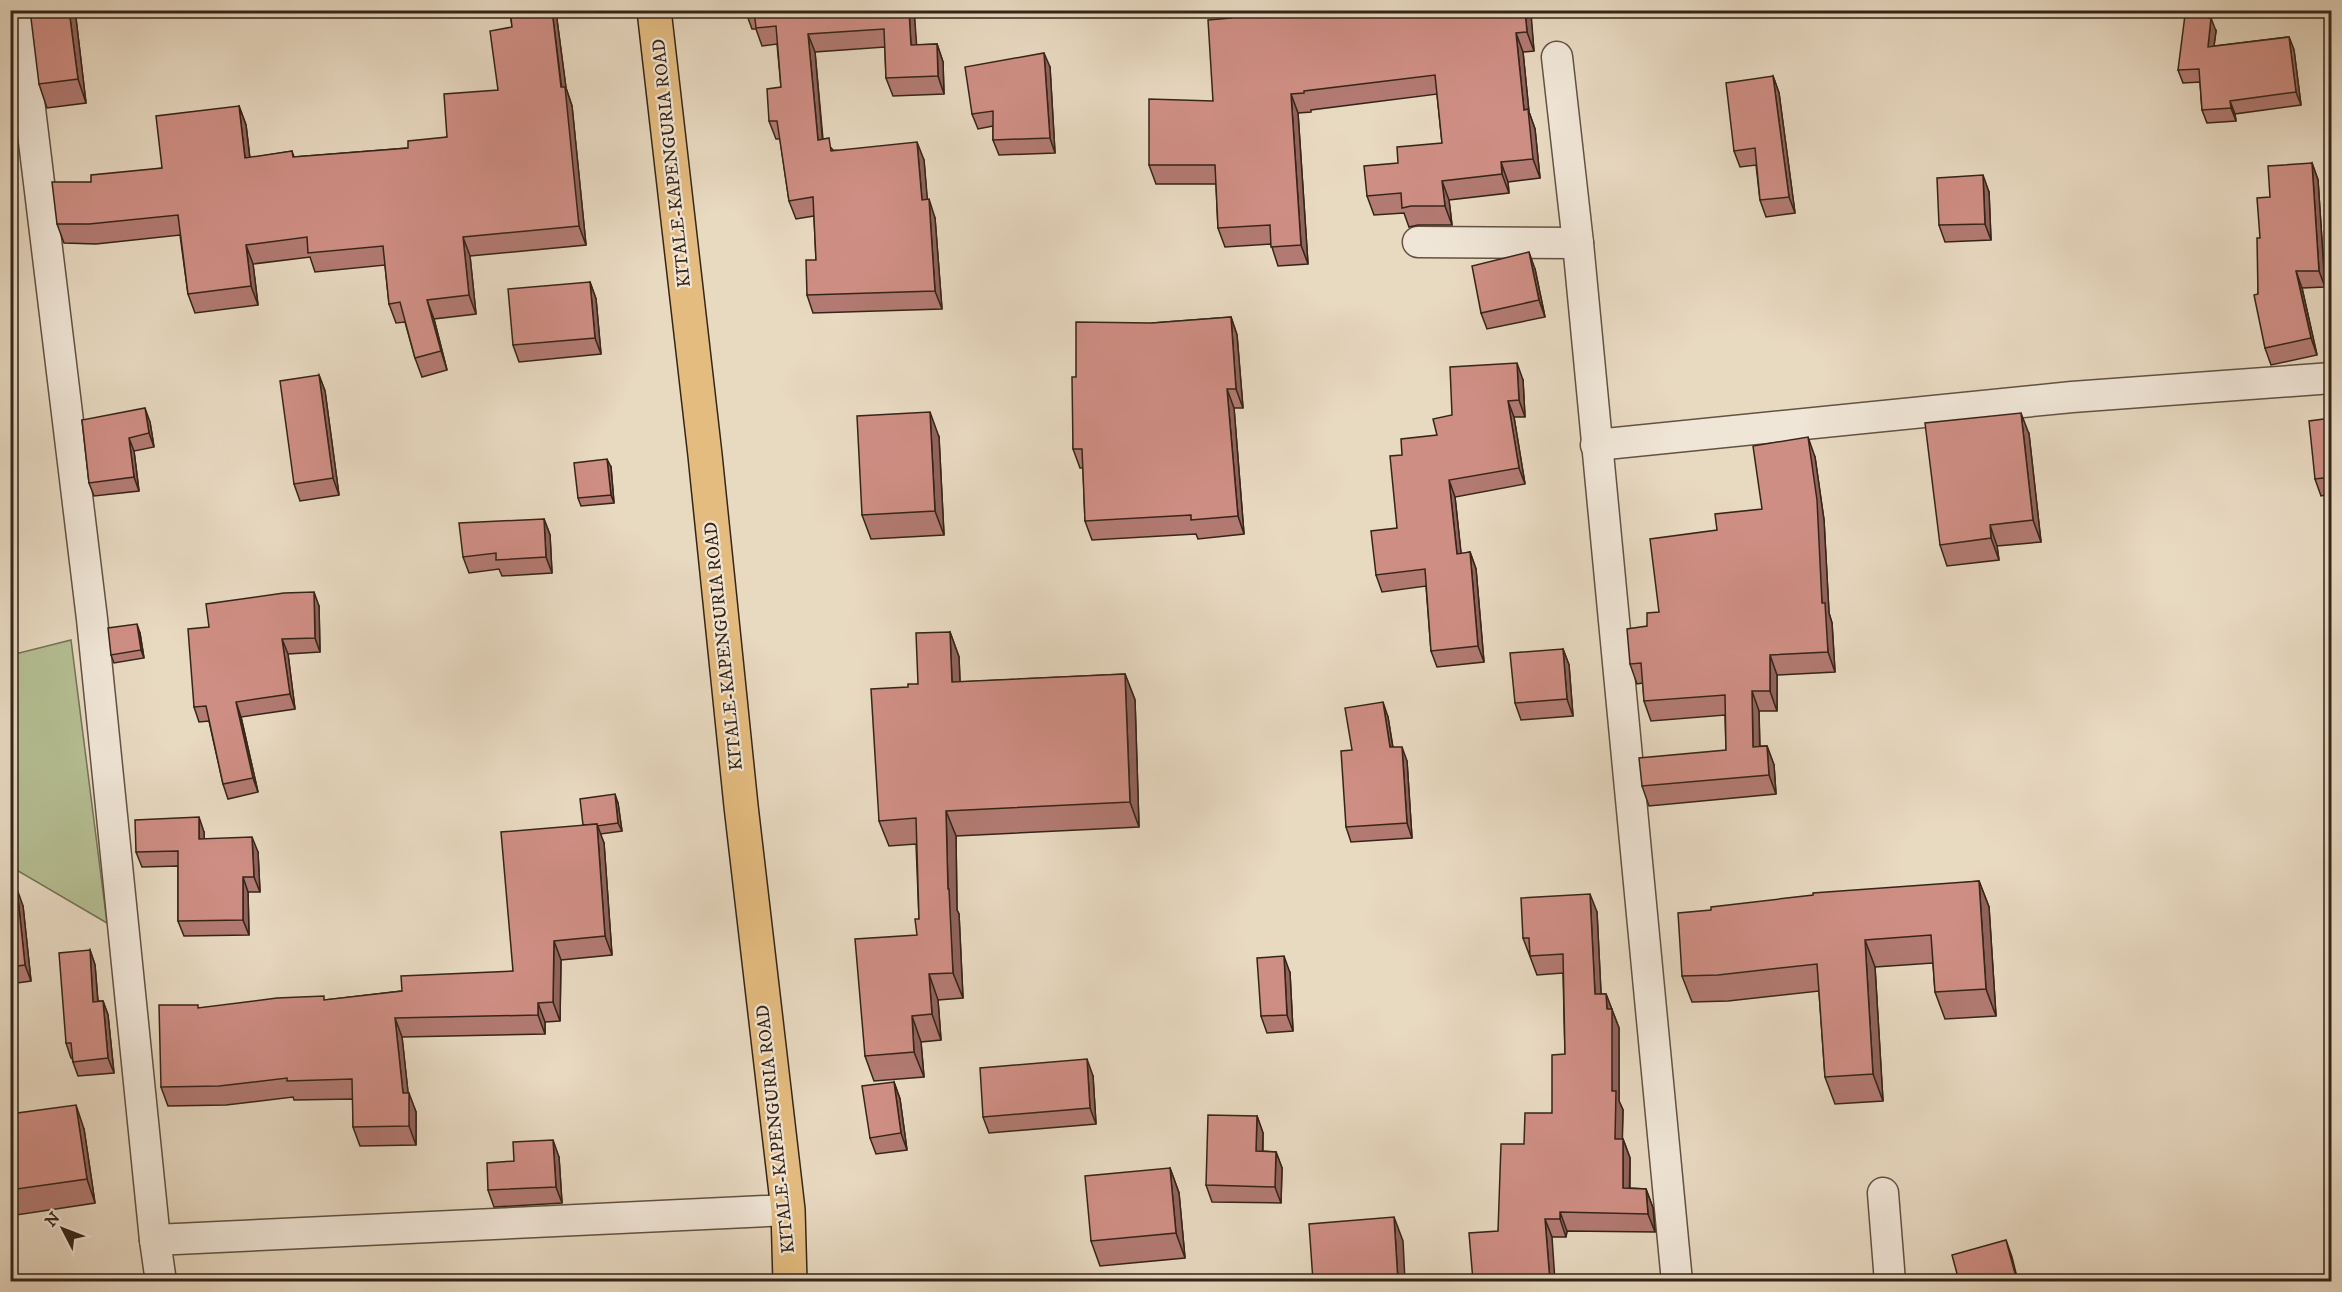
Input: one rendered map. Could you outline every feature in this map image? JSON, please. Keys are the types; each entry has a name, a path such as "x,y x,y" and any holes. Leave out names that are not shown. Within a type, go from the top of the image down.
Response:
{"highway":[{"name":"KITALE-KAPENGURIA ROAD","path":"654,10 705,455 741,806 788,1210 790,1281"}],"street":[{"path":"18,10 92,619 160,1281"},
{"path":"1557,57 1578,243 1677,1281"},
{"path":"1418,242 1578,243"},
{"path":"1596,446 2072,397 2331,378"},
{"path":"1883,1193 1890,1281"},
{"path":"155,1240 788,1210"}],"green space":[{"path":"71,640 107,923 15,869 11,871 11,655"}],"building":[{"path":"30,10 69,10 78,79 39,84"},
{"path":"510,10 552,10 561,87 565,87 579,226 463,237 469,295 427,300 441,351 415,358 400,302 389,304 383,246 308,253 307,237 246,245 251,286 188,294 178,215 89,224 57,224 52,182 91,182 91,175 162,168 156,116 239,106 245,158 292,151 293,157 408,148 408,141 447,137 444,94 498,90 490,31 512,27"},
{"path":"754,10 909,10 911,45 937,44 938,76 886,78 884,29 808,34 818,140 829,138 831,151 917,142 922,200 929,199 935,291 807,295 806,260 816,260 813,197 789,201 777,121 769,121 767,89 781,87 776,26 756,28"},
{"path":"1229,10 1525,10 1527,32 1516,33 1524,110 1528,109 1533,159 1501,162 1502,174 1442,181 1445,206 1402,208 1401,193 1367,196 1364,166 1398,163 1397,147 1442,143 1435,75 1304,91 1304,93 1291,94 1301,245 1271,247 1270,225 1218,228 1215,165 1149,165 1149,99 1213,101 1208,20 1231,18"},
{"path":"2185,15 2211,18 2208,47 2289,37 2296,92 2230,101 2231,108 2202,110 2199,69 2178,70"},
{"path":"1044,53 1050,138 993,140 993,111 972,114 965,67"},
{"path":"1773,76 1789,197 1760,200 1755,148 1734,151 1726,83"},
{"path":"2312,163 2319,271 2296,271 2311,338 2265,348 2254,295 2258,294 2257,238 2260,238 2257,198 2270,197 2268,166"},
{"path":"1983,175 1985,224 1939,225 1937,178"},
{"path":"1529,252 1539,300 1481,313 1472,266"},
{"path":"590,282 595,338 513,345 508,289"},
{"path":"1231,317 1236,389 1227,389 1238,516 1191,520 1191,515 1085,521 1082,449 1073,449 1072,377 1076,377 1076,322 1152,323"},
{"path":"1517,363 1519,400 1508,401 1519,468 1449,480 1457,554 1470,552 1478,646 1431,651 1425,569 1376,575 1371,531 1397,528 1390,456 1402,455 1401,439 1437,435 1433,419 1452,415 1450,367"},
{"path":"319,375 333,478 294,484 280,381"},
{"path":"145,408 149,433 129,438 134,477 89,483 82,420"},
{"path":"930,412 935,511 862,515 857,416"},
{"path":"2021,413 2033,520 1990,525 1991,538 1940,545 1925,423"},
{"path":"2331,418 2331,477 2315,479 2309,421"},
{"path":"1808,437 1817,500 1822,603 1825,603 1828,652 1770,655 1770,691 1752,691 1753,747 1767,746 1769,775 1642,786 1639,758 1726,750 1725,695 1644,701 1641,663 1630,664 1627,629 1647,626 1647,613 1659,612 1650,539 1717,530 1715,514 1762,509 1753,446"},
{"path":"607,459 611,495 578,498 574,463"},
{"path":"544,519 546,557 496,560 496,553 463,557 459,523"},
{"path":"314,592 315,638 282,639 290,694 236,702 253,778 223,784 206,706 194,707 188,629 209,627 206,604 284,593"},
{"path":"137,624 141,650 111,655 108,628"},
{"path":"950,632 952,682 1125,674 1130,802 946,811 953,973 929,974 932,1014 912,1016 914,1052 865,1056 855,939 917,935 915,919 919,919 916,818 879,821 871,689 908,687 908,684 918,684 916,633"},
{"path":"1563,649 1567,699 1515,703 1510,653"},
{"path":"1383,702 1390,747 1402,747 1407,823 1346,827 1341,751 1352,750 1345,708"},
{"path":"615,794 618,823 583,825 580,799"},
{"path":"199,817 199,839 252,837 254,877 243,877 243,920 178,921 178,851 136,852 135,820"},
{"path":"597,824 605,936 554,941 553,1002 538,1003 538,1015 395,1018 403,1093 409,1093 409,1126 353,1127 352,1079 287,1081 287,1078 219,1086 161,1087 159,1005 198,1005 198,1008 277,998 324,996 324,1000 402,991 401,976 513,971 501,832"},
{"path":"1979,881 1986,989 1935,992 1931,935 1865,940 1873,1074 1825,1077 1817,964 1718,975 1682,976 1678,913 1813,895 1813,893"},
{"path":"17,889 25,965 10,967 10,890"},
{"path":"1590,894 1595,994 1606,994 1607,1009 1612,1009 1612,1091 1616,1091 1615,1139 1623,1139 1623,1188 1646,1189 1648,1214 1560,1212 1560,1219 1545,1219 1550,1281 1473,1281 1469,1233 1498,1231 1501,1144 1524,1144 1525,1113 1552,1113 1552,1055 1565,1054 1563,954 1530,956 1529,938 1523,938 1521,898"},
{"path":"90,950 93,1002 103,1001 108,1058 73,1062 71,1043 66,1043 59,953"},
{"path":"1284,956 1287,1015 1261,1016 1257,958"},
{"path":"1087,1059 1090,1108 983,1117 980,1068"},
{"path":"894,1082 901,1133 870,1138 862,1086"},
{"path":"76,1105 87,1179 10,1190 10,1114"},
{"path":"1208,1115 1257,1116 1256,1151 1276,1152 1275,1187 1206,1185"},
{"path":"553,1140 556,1187 488,1190 487,1163 514,1161 513,1142"},
{"path":"1170,1168 1176,1233 1091,1241 1085,1176"},
{"path":"1394,1217 1398,1281 1313,1281 1309,1224"},
{"path":"2006,1240 2017,1281 1959,1281 1952,1255"}]}
